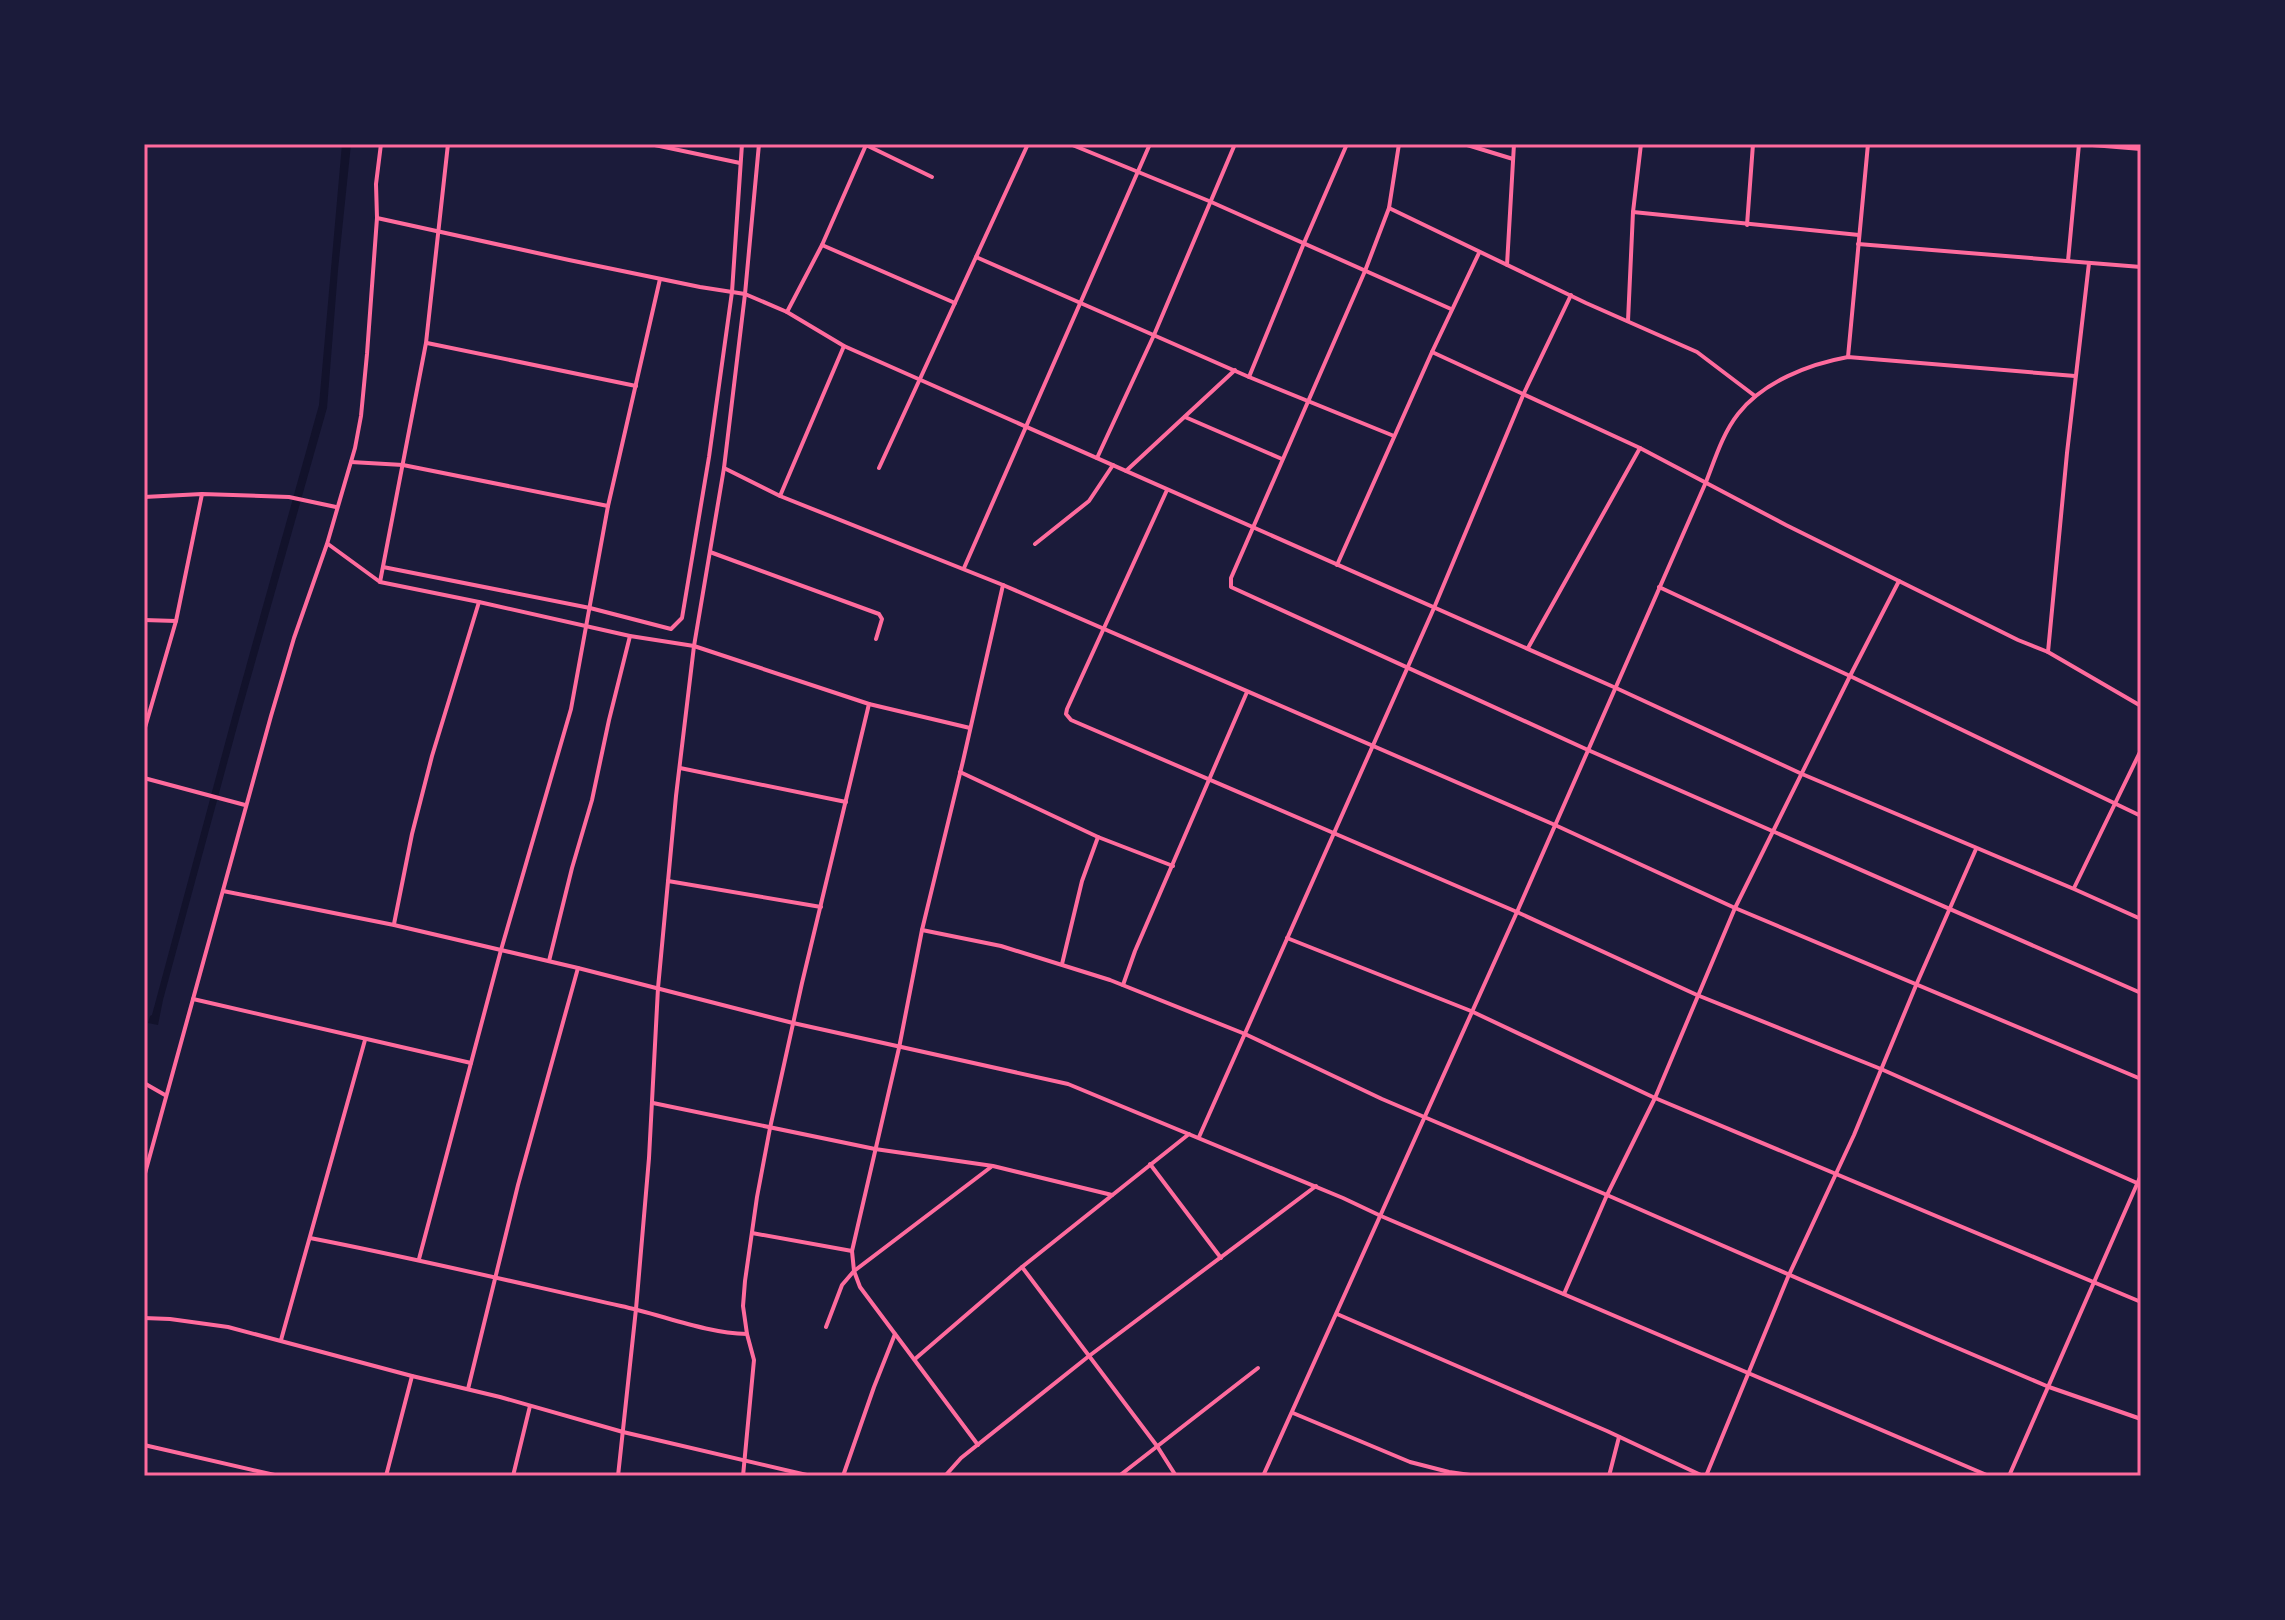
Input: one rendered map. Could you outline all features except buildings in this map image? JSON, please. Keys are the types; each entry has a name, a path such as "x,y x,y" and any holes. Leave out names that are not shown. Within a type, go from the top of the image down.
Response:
{"street":[{"path":"144,1177 245,805 294,638 327,544 351,462 361,416 381,144"},
{"path":"380,582 426,343 448,144"},
{"path":"650,144 740,163"},
{"path":"383,567 590,608 671,629 682,618 732,292 742,144"},
{"path":"618,1476 636,1309 653,1103 658,988 679,768 694,646 724,468 759,144"},
{"path":"787,312 822,245 865,144 932,177"},
{"path":"879,468 1028,144"},
{"path":"1070,144 1209,201 1451,309"},
{"path":"964,568 1150,144"},
{"path":"1097,458 1154,335 1235,144"},
{"path":"1249,377 1347,144"},
{"path":"1399,144 1389,208 1365,271 1252,527 1231,578 1231,587 1588,750 2141,993"},
{"path":"1464,144 1513,159"},
{"path":"1507,266 1514,144"},
{"path":"1628,322 1633,212 1641,144"},
{"path":"1747,225 1753,144"},
{"path":"1848,357 1868,144"},
{"path":"2068,262 2079,144 2141,149"},
{"path":"1389,208 1479,253 1697,352 1755,396"},
{"path":"1633,212 1859,235"},
{"path":"377,218 660,279 745,294 787,312 844,346 1616,688 1802,774 2141,919"},
{"path":"1858,244 2141,267"},
{"path":"822,245 955,303"},
{"path":"1337,565 1479,253"},
{"path":"976,257 1249,377 1394,436"},
{"path":"2048,652 2089,263"},
{"path":"419,1259 501,950 571,709 608,506 660,279"},
{"path":"1199,1137 1434,608 1524,393 1571,295"},
{"path":"426,343 636,386"},
{"path":"780,496 844,346"},
{"path":"1432,352 1640,448 1786,525 2048,652 2141,706"},
{"path":"1263,1476 1517,912 1730,425 1755,396 1810,367 1848,357 2075,376"},
{"path":"1126,471 1235,370"},
{"path":"1185,417 1282,459"},
{"path":"1528,649 1640,448"},
{"path":"351,462 403,465 608,506"},
{"path":"1035,544 1089,501 1113,465"},
{"path":"724,468 780,496 964,568 1555,825 1735,908 2141,1079"},
{"path":"1167,490 1102,628 1067,709 1068,717 1517,912 1697,995 1881,1069 2137,1183"},
{"path":"144,497 202,494 289,497 337,507"},
{"path":"144,731 176,621 202,494"},
{"path":"327,544 380,582 630,636 694,646 869,704 970,728"},
{"path":"710,552 879,614 882,619 876,639"},
{"path":"1564,1294 1607,1195 1655,1098 1735,908 1899,581"},
{"path":"978,1445 860,1287 852,1251 899,1048 922,930 1003,585"},
{"path":"1659,587 2141,816"},
{"path":"394,925 412,834 432,756 479,602"},
{"path":"144,620 176,621"},
{"path":"549,961 592,800 630,636"},
{"path":"1123,985 1247,692"},
{"path":"743,1476 754,1360 743,1306 752,1233 770,1128 793,1023 869,704"},
{"path":"2074,889 2141,750"},
{"path":"679,768 846,802"},
{"path":"960,772 1098,837 1173,866"},
{"path":"144,778 245,805"},
{"path":"1062,964 1082,881 1098,837"},
{"path":"1337,1314 1704,1476 1976,849"},
{"path":"668,881 821,907"},
{"path":"223,891 394,925 793,1023 1068,1084 1316,1186 1989,1476"},
{"path":"922,930 1001,946 1123,985 1245,1034 1425,1116 2049,1387 2141,1419"},
{"path":"1287,938 1471,1011 1655,1098 2141,1302"},
{"path":"468,1389 518,1185 578,968"},
{"path":"192,999 471,1063"},
{"path":"281,1340 365,1040"},
{"path":"144,1083 165,1095"},
{"path":"653,1103 875,1149 993,1166 1112,1195"},
{"path":"915,1359 1022,1267 1189,1134"},
{"path":"1150,1164 1221,1258"},
{"path":"826,1327 842,1285 854,1271 953,1193 993,1166"},
{"path":"2009,1476 2141,1175"},
{"path":"945,1476 961,1458 1089,1356 1316,1186"},
{"path":"752,1233 852,1251"},
{"path":"310,1238 419,1259 728,1333 747,1334"},
{"path":"1022,1267 1157,1446 1176,1476"},
{"path":"144,1318 200,1322 281,1340 623,1432 811,1476"},
{"path":"843,1476 895,1334"},
{"path":"1119,1476 1258,1368"},
{"path":"386,1476 412,1376"},
{"path":"513,1476 530,1406"},
{"path":"1293,1413 1410,1462 1477,1476"},
{"path":"1609,1476 1619,1437"},
{"path":"144,1445 279,1476"}],"shaded area":[{"path":"342,144 351,144 327,408 241,712 158,1025 148,1023 319,405"}]}
